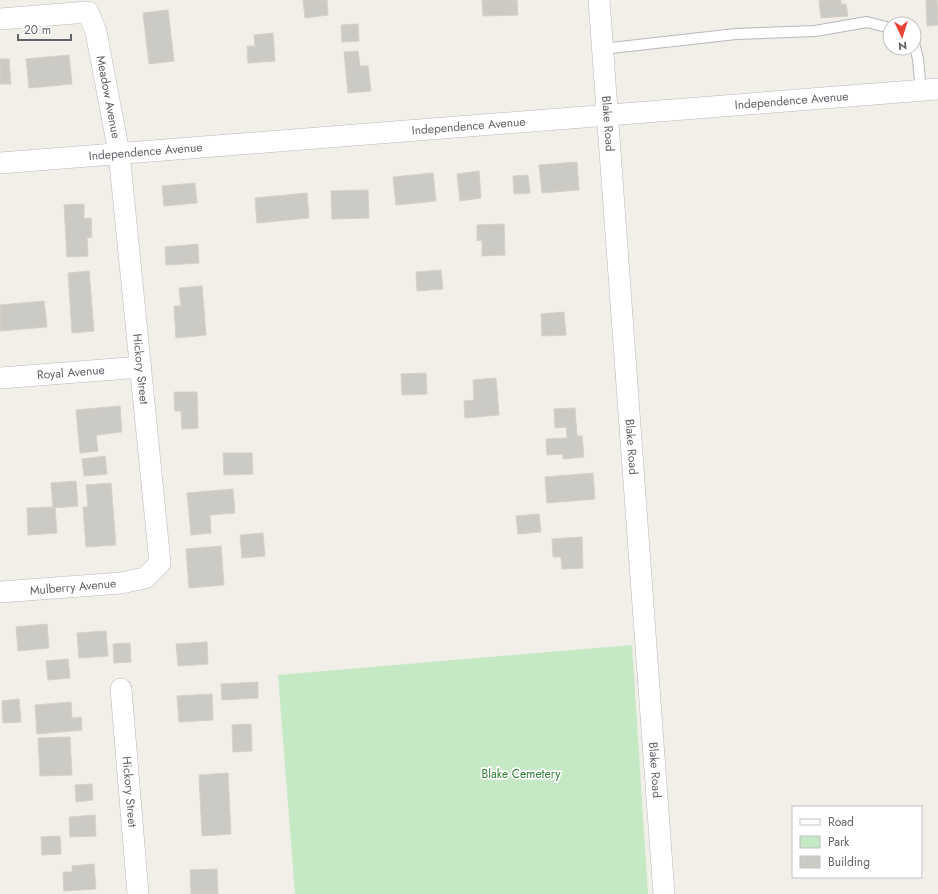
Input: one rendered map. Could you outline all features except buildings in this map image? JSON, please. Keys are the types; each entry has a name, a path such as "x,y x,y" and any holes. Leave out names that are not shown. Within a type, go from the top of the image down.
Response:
{"street":[{"name":"Blake Road","path":"599,0 606,116 664,894"},
{"name":"Meadow Avenue","path":"0,19 88,12 96,32 119,153"},
{"name":"Independence Avenue","path":"0,163 930,90"},
{"name":"Hickory Street","path":"119,153 160,563 145,578"},
{"name":"Royal Avenue","path":"0,378 141,367"},
{"name":"Mulberry Avenue","path":"0,592 121,583 145,578"},
{"name":"Hickory Street","path":"121,689 138,894"}],"lane":[{"path":"602,49 736,34 815,31 867,22 882,26"},
{"path":"917,56 930,90"}],"green space":[{"name":"Blake Cemetery","path":"632,645 648,894 295,894 278,675"}]}
